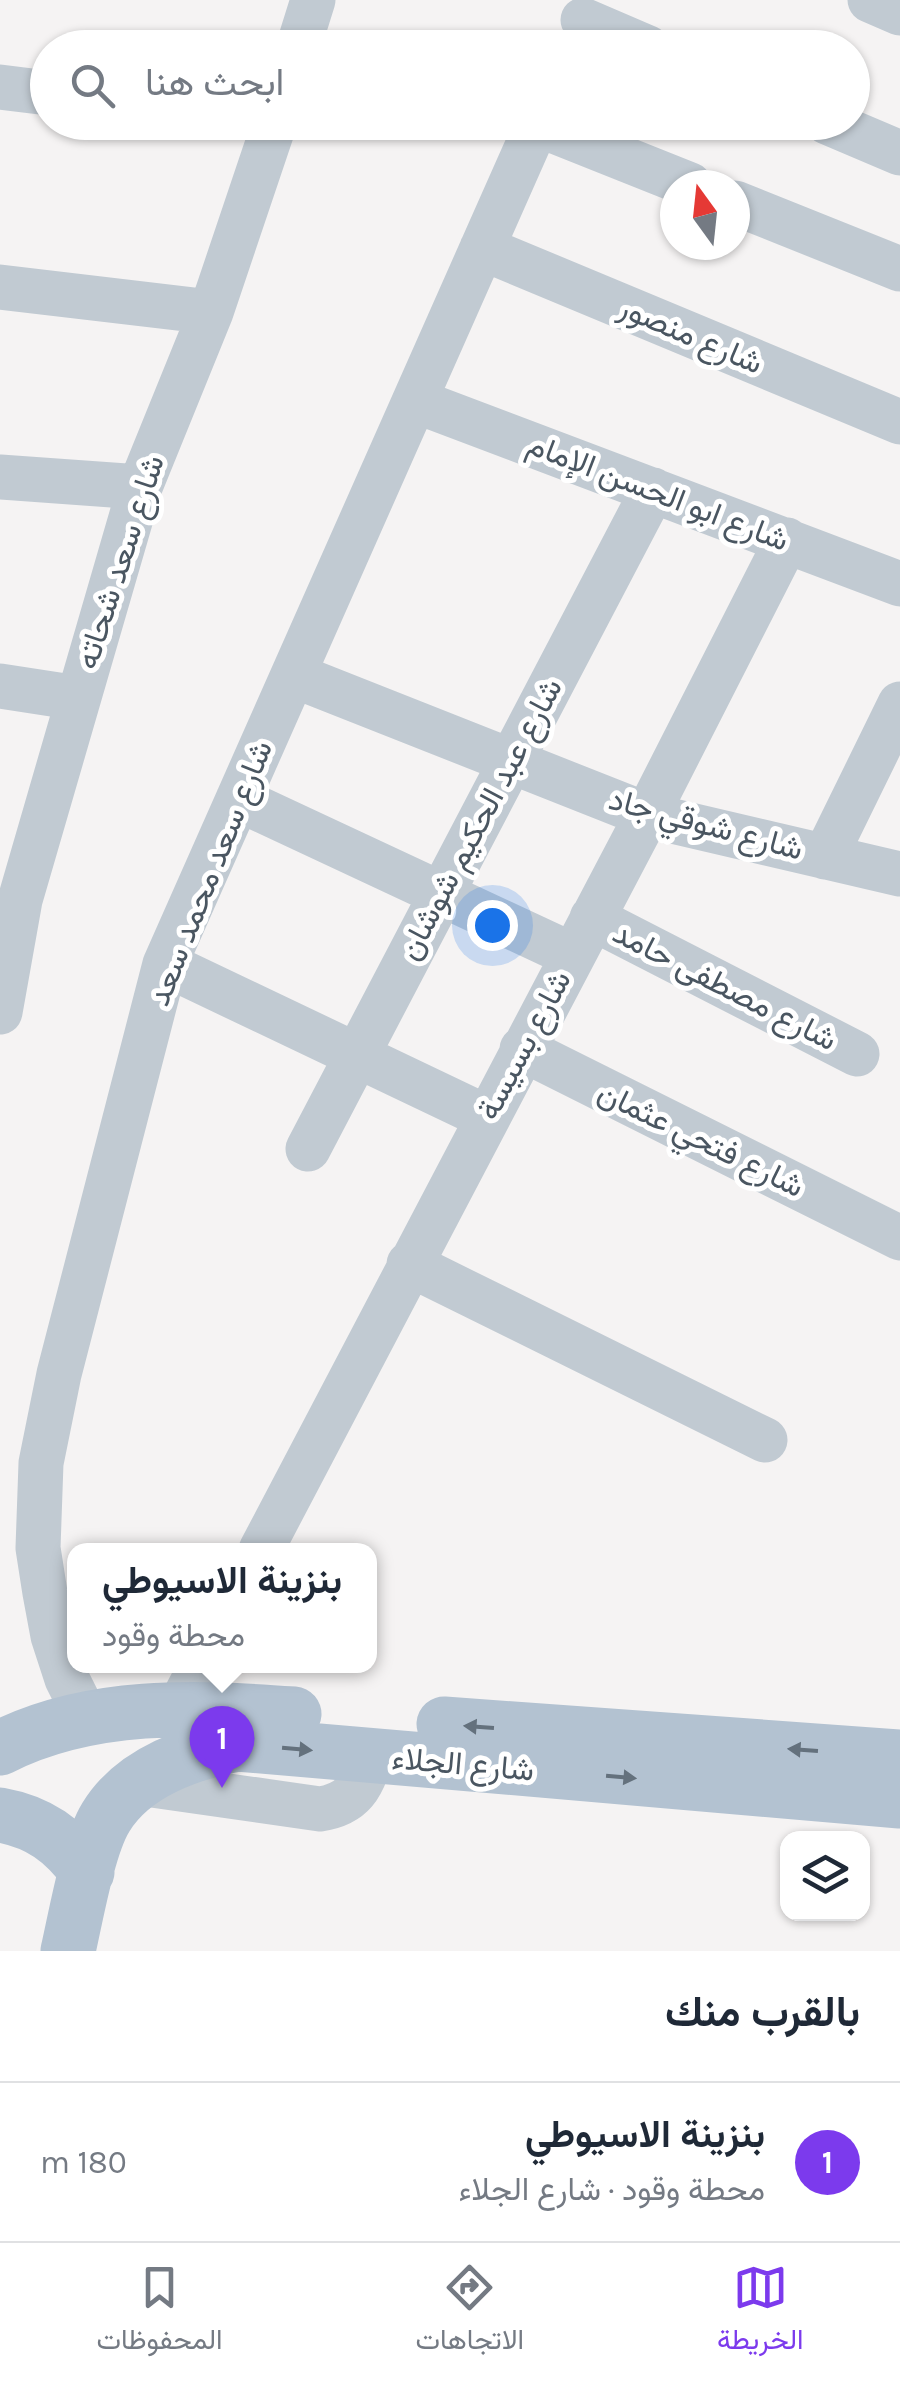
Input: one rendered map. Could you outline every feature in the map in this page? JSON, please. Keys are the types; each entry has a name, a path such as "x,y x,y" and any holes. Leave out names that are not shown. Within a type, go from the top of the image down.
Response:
{"main road":[{"name":"شارع الجلاء","path":"31,1730 190,1687 196,1706 900,1757"},
{"name":"شارع الجلاء","path":"68,1951 87,1872 106,1818 138,1783 190,1756 238,1744 900,1801"},
{"path":"0,1815 22,1819 48,1831 70,1848 87,1872"}],"street":[{"path":"304,30 313,0"},
{"path":"870,0 900,13"},
{"path":"0,88 30,92"},
{"name":"شارع سعد شحاته","path":"0,1012 10,901 78,698 140,487 211,312 269,140"},
{"name":"شارع سعد محمد سعد","path":"31,1730 67,1679 19,1542 38,1506 48,1418 165,964 530,140"},
{"path":"579,140 660,173"},
{"path":"869,140 900,153"},
{"path":"750,209 900,270"},
{"name":"شارع منصور","path":"482,248 900,422"},
{"path":"0,287 211,312"},
{"name":"شارع ابو الحسن الإمام","path":"416,401 900,584"},
{"path":"0,477 140,487"},
{"name":"شارع عبد الحكيم شوشان","path":"308,1149 653,490"},
{"name":"شارع بسيسة","path":"264,1543 787,540"},
{"name":"شارع شوقي جاد","path":"293,674 647,814 900,874"},
{"path":"0,686 78,698"},
{"path":"825,857 900,704"},
{"name":"شارع مصطفى حامد","path":"238,799 441,894 582,936 857,1054"},
{"path":"165,964 486,1117"},
{"name":"شارع فتحي عثمان","path":"522,1050 890,1233"},
{"path":"410,1264 765,1440"}],"place":[{"name":"بنزينة الاسيوطي","path":"222,1788"}]}
